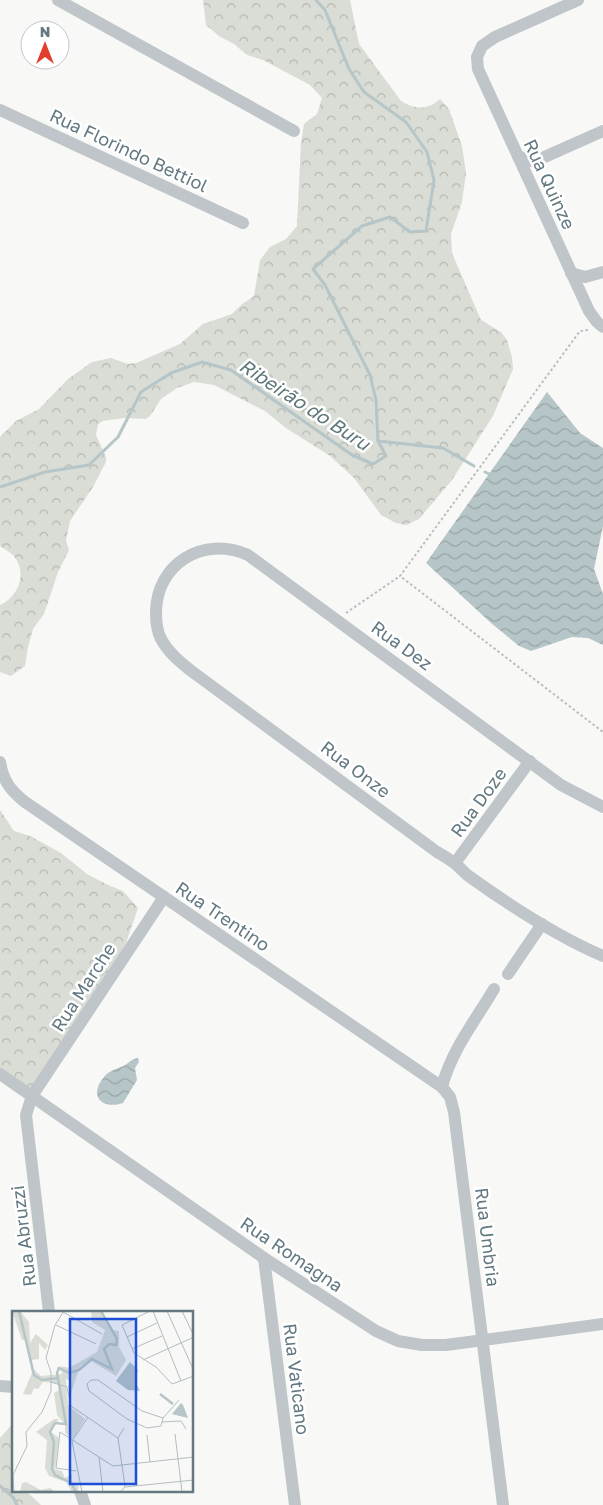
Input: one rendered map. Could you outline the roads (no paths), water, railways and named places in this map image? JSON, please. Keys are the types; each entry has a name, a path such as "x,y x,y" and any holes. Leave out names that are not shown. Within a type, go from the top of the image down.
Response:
{"street":[{"path":"58,0 294,132"},
{"name":"Rua Quinze","path":"578,0 495,38 482,46 477,57 478,69 571,273 589,311 603,327"},
{"name":"Rua Florindo Bettiol","path":"0,110 243,223"},
{"path":"518,156 531,161 540,159 603,131"},
{"path":"530,182 531,173 540,159"},
{"path":"571,273 585,277 598,274"},
{"path":"583,298 584,290 598,274"},
{"name":"Rua Dez","path":"174,567 186,558 206,550 224,548 240,551 256,560 337,619 561,785 603,807"},
{"name":"Rua Onze","path":"174,567 164,580 158,595 156,619 161,639 174,657 521,913 588,950 603,956"},
{"name":"Rua Doze","path":"455,863 530,761"},
{"name":"Rua Trentino","path":"0,762 4,779 11,791 442,1088"},
{"name":"Rua Marche","path":"32,1096 164,897"},
{"path":"508,974 542,924"},
{"path":"442,1088 446,1071 453,1055 494,989"},
{"name":"Rua Romagna","path":"0,1074 264,1258 376,1331 398,1341 422,1345 446,1345 603,1324"},
{"name":"Rua Umbria","path":"442,1088 450,1097 454,1112 503,1505"},
{"name":"Rua Abruzzi","path":"32,1096 26,1115 49,1311"},
{"name":"Rua Vaticano","path":"264,1258 295,1505"},
{"path":"80,1492 85,1505"}],"water":[{"path":"547,392 580,433 603,448 603,526 594,569 603,594 603,645 588,638 572,637 531,651 519,646 491,623 426,563"},
{"path":"138,1058 139,1062 135,1068 137,1080 123,1103 109,1105 100,1100 97,1090 106,1075"}],"waterway":[{"name":"Ribeirão do Buru","path":"0,487 45,472 89,465 118,437 141,392 171,373 202,362 231,370 352,455 373,464 386,456 378,441 376,400 370,375 325,285 313,269 362,226 390,217 410,232 426,231 434,180 427,152 406,122 364,92 349,69 325,10 316,0"},
{"path":"378,441 443,448 474,466"},
{"path":"485,472 491,475"},
{"name":"Ribeirão do Buru","path":"0,1486 13,1497 17,1505"}]}
